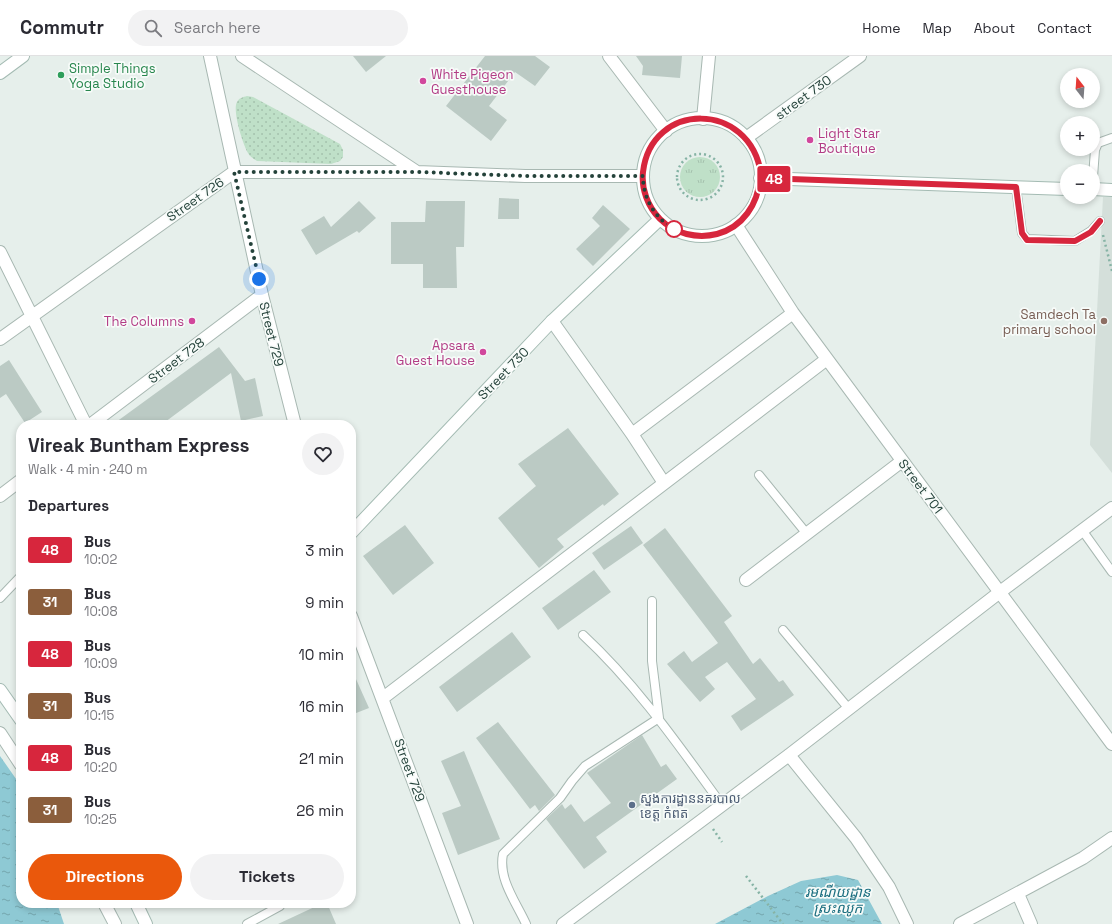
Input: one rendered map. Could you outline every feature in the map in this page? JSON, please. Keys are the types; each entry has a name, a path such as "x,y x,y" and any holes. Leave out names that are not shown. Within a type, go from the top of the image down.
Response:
{"street":[{"path":"0,73 23,56"},
{"name":"Street 729","path":"210,56 234,172 262,295 294,420"},
{"path":"242,56 418,172"},
{"path":"609,56 666,131"},
{"path":"703,119 709,56"},
{"name":"street 730","path":"746,138 860,56"},
{"path":"703,119 720,121 729,125 746,138 756,155 760,178 755,202 747,215 736,225 716,234 695,235 679,232 660,218 648,202 643,176 645,162 651,147 666,131 684,121 703,119"},
{"name":"Street 726","path":"0,339 234,172 418,172 524,176 643,176"},
{"path":"760,178 1060,188"},
{"path":"1100,190 1112,190"},
{"name":"Street 730","path":"356,528 552,322 660,218"},
{"name":"Street 701","path":"736,225 792,313 1112,744"},
{"path":"0,252 83,420"},
{"name":"Street 728","path":"97,420 262,295"},
{"path":"632,434 792,313"},
{"path":"552,322 632,434 664,483"},
{"path":"383,698 827,359"},
{"path":"746,580 902,461"},
{"path":"0,496 16,484"},
{"path":"564,924 789,755 1000,592 1112,508"},
{"name":"Street 729","path":"356,629 467,924"},
{"path":"0,690 16,713"},
{"path":"0,733 16,757"},
{"path":"789,755 856,838 889,887 907,924"},
{"path":"960,924 1083,858 1112,838"},
{"path":"1018,894 1031,924"},
{"path":"107,908 115,924"},
{"path":"138,908 146,924"}],"lane":[{"path":"1094,164 1095,150 1098,143 1112,138"},
{"path":"1016,187 1022,233 1027,240 1075,241 1091,232 1100,221"},
{"path":"759,475 807,534"},
{"path":"1082,530 1112,572"},
{"path":"0,598 16,581"},
{"path":"652,601 652,661 659,718"},
{"path":"783,630 849,709"},
{"path":"583,635 615,666 659,718 722,805"},
{"path":"526,924 502,875 501,865 503,854 560,798 572,780 585,766 659,718"},
{"path":"246,924 276,908"}],"path":[{"path":"701,154 709,155 718,162 723,177 721,187 716,193 710,198 699,200 684,193 678,184 677,174 679,168 685,160 694,155 701,154"},
{"path":"746,876 783,924"}],"shaded area":[{"name":"Samdech Ta primary school","path":"1103,197 1112,197 1112,473 1090,445"}],"green space":[{"path":"243,97 253,97 340,144 343,150 343,157 340,161 331,164 257,161 252,158 246,149 241,135 236,112 237,102"},
{"path":"704,157 711,160 717,166 720,177 719,185 711,194 704,197 696,197 689,194 681,185 680,173 683,166 692,158"}],"water":[{"path":"0,756 16,779 16,908 59,908 64,924 0,924"},
{"name":"រមណីយដ្ឋាន ស្រះឈូក","path":"837,875 858,880 882,924 715,924 768,896 801,881"}],"building":[{"path":"353,56 386,56 366,72"},
{"path":"485,56 535,56 550,67 535,86 515,72 489,106 507,120 491,141 446,106"},
{"path":"636,56 682,56 680,78 642,75 643,66"},
{"path":"499,198 519,199 519,219 498,219"},
{"path":"359,201 376,218 359,233 357,231 316,255 301,230 324,216 331,227"},
{"path":"426,201 465,201 464,247 456,247 457,288 423,288 423,264 391,264 391,222 425,222"},
{"path":"603,205 630,229 593,266 576,249 600,226 592,218"},
{"path":"219,347 245,381 255,378 263,416 241,420 231,373 168,420 119,420"},
{"path":"9,360 42,412 30,420 23,420 6,394 0,398 0,366"},
{"path":"568,428 619,494 604,506 603,504 557,539 564,547 539,568 498,518 536,486 518,464"},
{"path":"405,525 434,563 393,595 363,556"},
{"path":"631,526 643,543 604,570 592,553"},
{"path":"665,528 732,616 724,622 753,664 760,658 779,682 783,680 794,695 741,731 731,716 756,699 727,662 705,677 715,689 700,702 667,664 684,651 692,662 718,643 643,545"},
{"path":"594,570 611,592 558,630 542,608"},
{"path":"512,632 531,657 457,712 439,687"},
{"path":"356,679 369,708 356,713"},
{"path":"498,722 555,795 539,811 535,805 530,809 476,738"},
{"path":"642,735 661,767 666,764 677,779 596,837 607,852 584,869 546,819 562,804 565,809 571,804 584,822 611,803 587,773"},
{"path":"464,751 500,839 458,855 442,813 461,806 441,761"},
{"path":"312,908 329,908 336,924 278,924"}],"bus line":[{"name":"48","path":"761,174 759,162 753,148 746,138 737,130 720,121 702,119 684,121 664,132 656,140 651,147 645,162 643,180 648,202 663,222 679,232 702,236 716,234 730,229 747,215 758,196 760,178 1016,187 1022,233 1027,240 1075,241 1091,232 1100,221"}],"place":[{"name":"Simple Things Yoga Studio","path":"61,75"},
{"name":"White Pigeon Guesthouse","path":"423,81"},
{"name":"Light Star Boutique","path":"810,140"},
{"name":"The Columns","path":"192,321"},
{"name":"Samdech Ta primary school","path":"1104,321"},
{"name":"Apsara Guest House","path":"483,352"},
{"name":"ស្នងការដ្ឋាននគរបាល ខេត្ត កំពត","path":"632,805"}],"route":[{"path":"259,279 234,172 418,172 524,176 643,176 645,194 648,202 663,222 674,229"}]}
